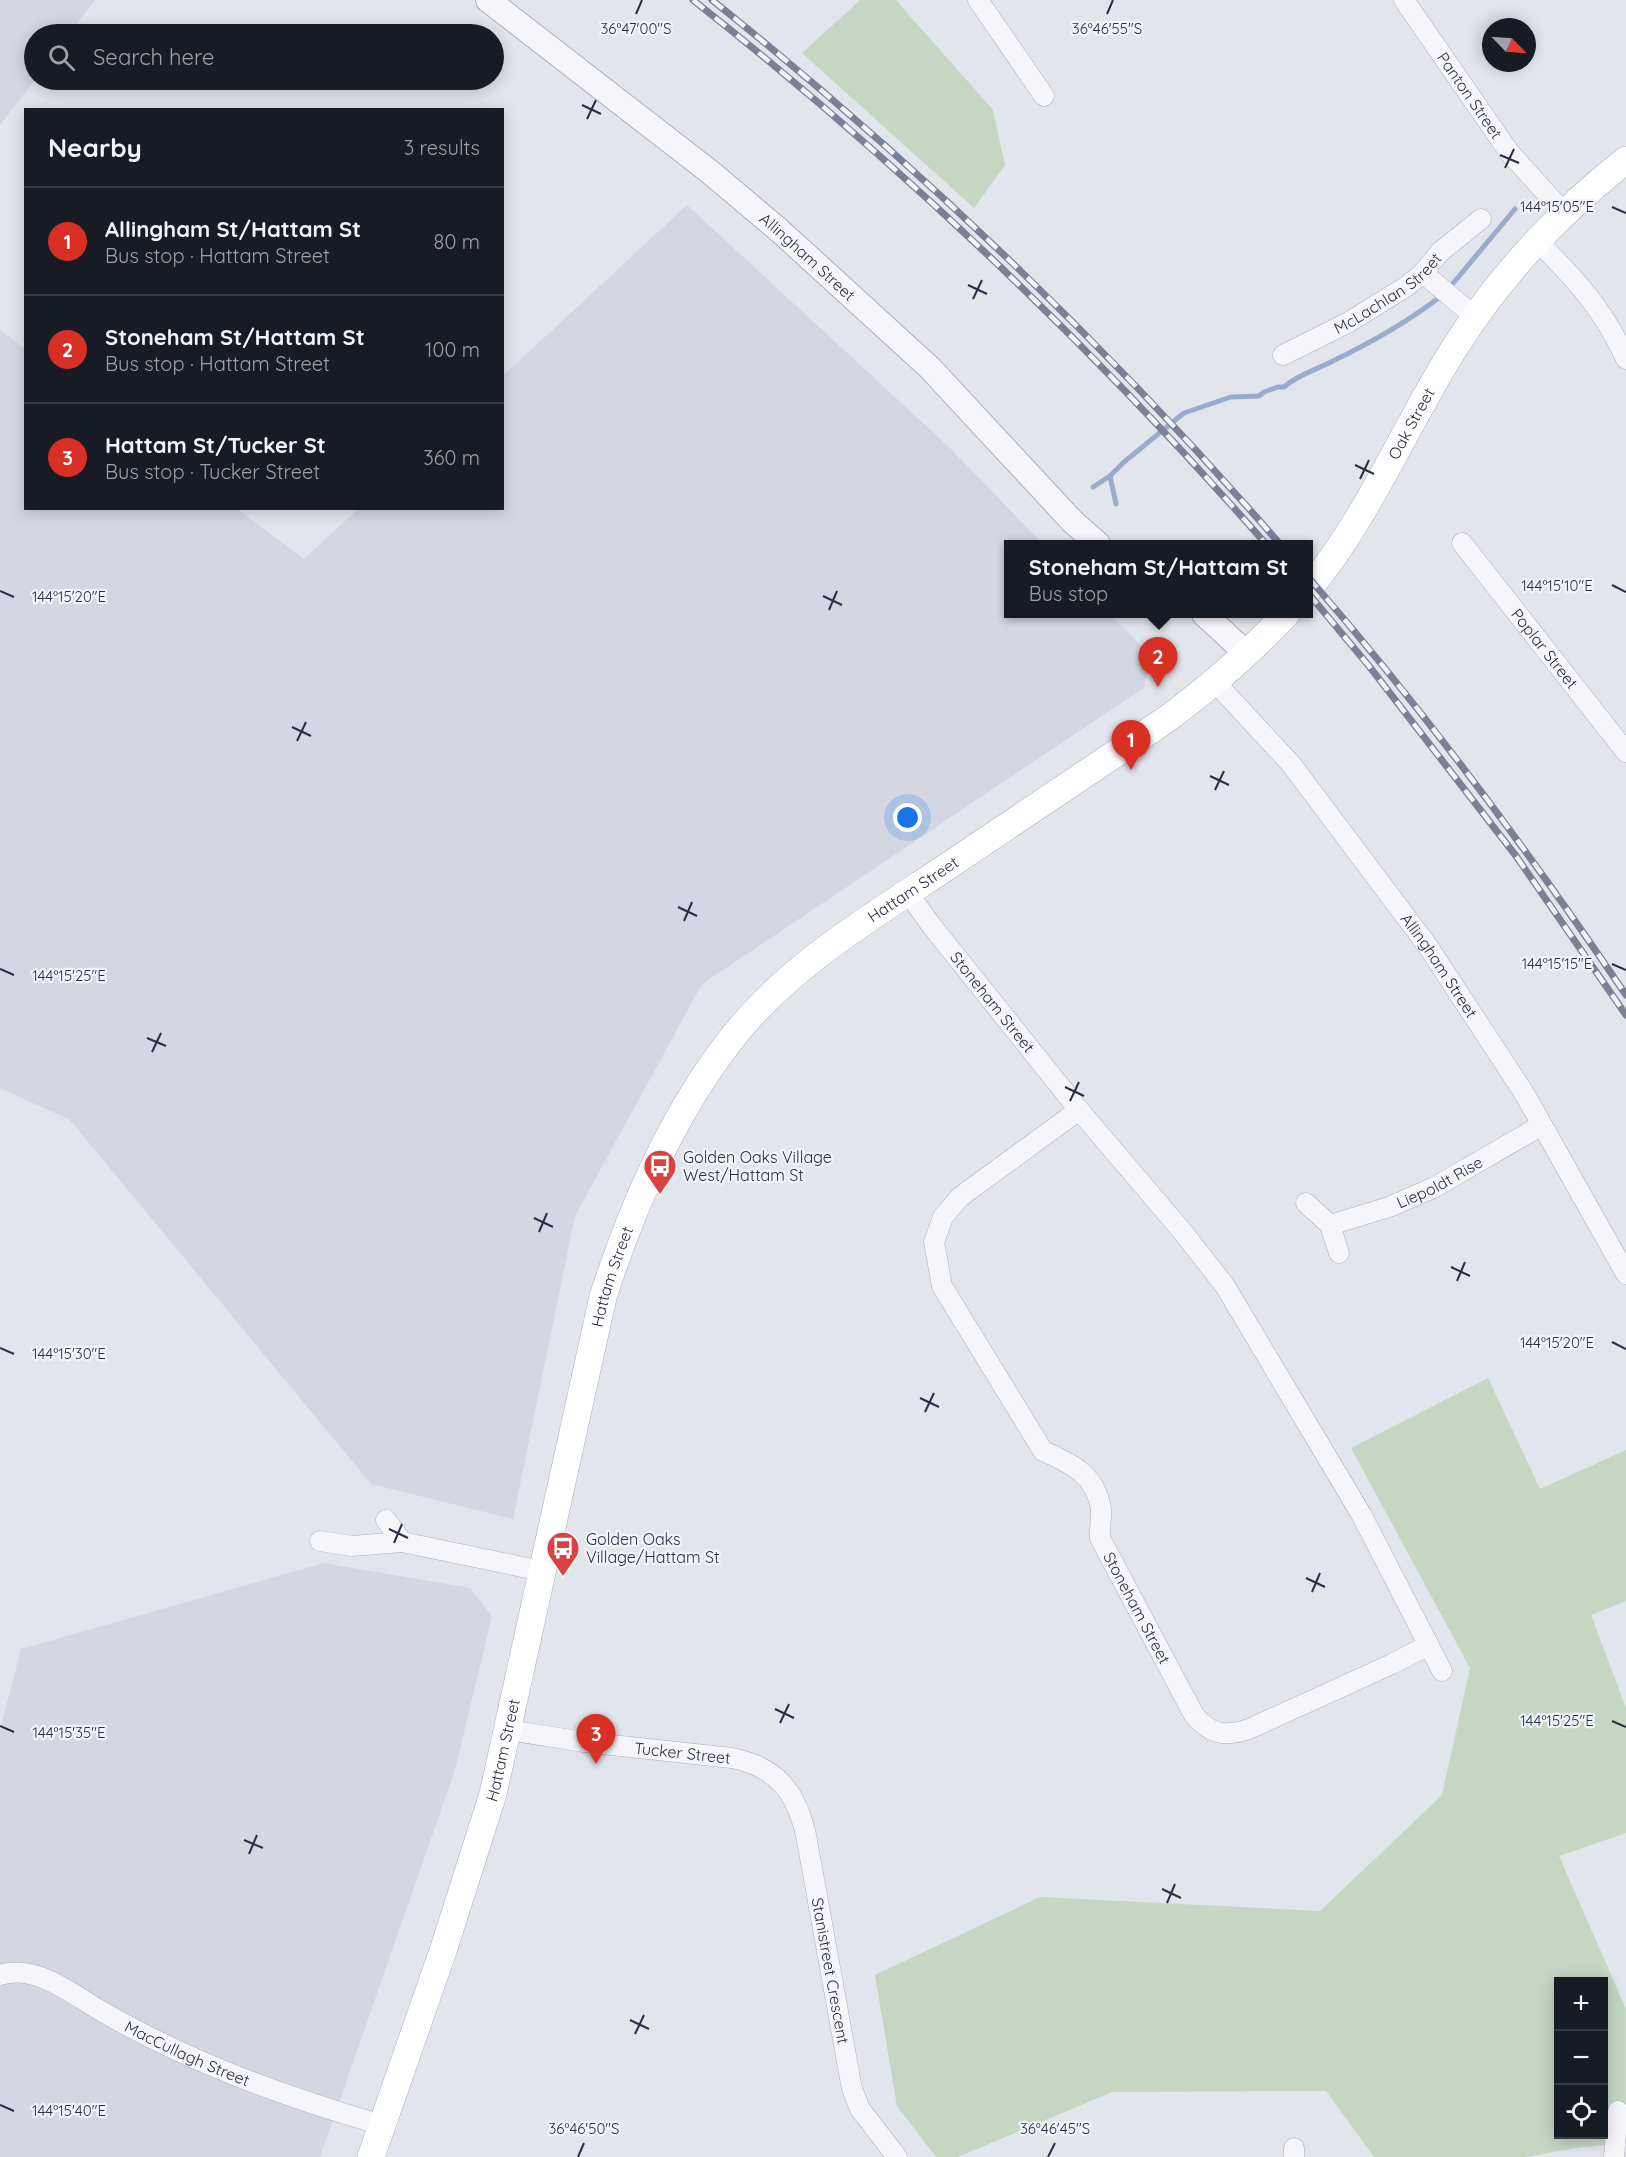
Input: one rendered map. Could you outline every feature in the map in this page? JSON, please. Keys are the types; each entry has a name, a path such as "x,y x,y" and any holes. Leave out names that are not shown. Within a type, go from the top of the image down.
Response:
{"main road":[{"name":"Oak Street","path":"1313,583 1351,530 1447,360 1475,317 1536,240 1626,160"},
{"path":"1246,654 1282,618"},
{"name":"Hattam Street","path":"371,2157 483,1832 508,1730 603,1297 619,1248 642,1191 677,1121 719,1055 759,1008 822,953 908,892 1167,719 1215,682 1246,654"}],"street":[{"name":"Allingham Street","path":"488,0 710,171 780,231 930,368 1072,521 1093,540"},
{"path":"978,0 1044,96"},
{"name":"Panton Street","path":"1404,0 1509,152 1564,213"},
{"name":"McLachlan Street","path":"1283,355 1349,322 1407,286 1440,252 1481,219"},
{"path":"1536,240 1586,292 1606,321 1626,359"},
{"path":"1422,273 1475,317"},
{"name":"Poplar Street","path":"1462,543 1626,753"},
{"path":"1208,618 1246,654"},
{"name":"Allingham Street","path":"1215,682 1290,764 1427,945 1492,1042 1626,1274"},
{"name":"Stoneham Street","path":"908,892 1079,1110 1182,1231 1225,1286 1361,1514 1442,1671"},
{"name":"Stoneham Street","path":"1079,1110 960,1197 944,1217 934,1242 942,1286 1043,1452 1069,1462 1086,1476 1093,1487 1101,1508 1100,1538 1194,1715 1202,1724 1221,1733 1233,1734 1249,1730 1392,1665 1429,1645"},
{"name":"Liepoldt Rise","path":"1329,1225 1389,1207 1435,1187 1542,1125"},
{"path":"1306,1203 1329,1225 1339,1253"},
{"path":"386,1520 402,1542"},
{"path":"320,1541 352,1546 402,1542 542,1571"},
{"name":"Tucker Street","path":"508,1730 584,1742 732,1758 766,1769 780,1780"},
{"name":"Stanistreet Crescent","path":"780,1780 800,1810 806,1835 852,2089 860,2109 897,2157"},
{"name":"MacCullagh Street","path":"0,1975 16,1972 42,1978 158,2042 231,2075 298,2100 382,2125"},
{"path":"1614,2157 1618,2111"}],"shaded area":[{"path":"0,0 95,0 77,24 24,24 24,90 27,90 0,125"},
{"path":"687,205 948,446 1039,540 1004,540 1004,618 1114,618 1149,654 1145,687 702,984 575,1216 513,1519 371,1484 70,1120 0,1088 0,330 24,348 24,510 238,510 304,559 357,510 504,510 504,375"},
{"path":"324,1563 470,1588 492,1616 455,1770 320,2157 0,2157 0,1730 21,1649"}],"green space":[{"path":"860,0 896,0 993,110 1005,165 974,208 802,53"},
{"path":"1488,1378 1540,1489 1626,1450 1626,1601 1591,1615 1626,1708 1626,1833 1559,1856 1626,2009 1626,2143 1576,2148 1526,2157 1374,2157 1326,2091 1112,2092 958,2157 936,2157 897,2106 875,1975 1040,1897 1320,1911 1442,1795 1470,1668 1351,1448"}],"waterway":[{"path":"1450,287 1515,209"},
{"path":"1093,487 1110,476 1184,413 1231,397 1259,396 1264,392 1284,387 1302,375 1347,354 1388,331 1441,296"},
{"path":"1110,476 1116,504"}],"railway":[{"path":"693,0 845,126 992,259 1132,398 1262,540"},
{"path":"712,0 863,126 1008,259 1148,399 1276,540"},
{"path":"1313,583 1351,627 1473,781 1551,887 1626,995"},
{"path":"1313,599 1369,666 1516,856 1626,1015"}],"place":[{"name":"Stoneham St/Hattam St","path":"1158,687"},
{"name":"Allingham St/Hattam St","path":"1131,770"},
{"name":"Golden Oaks Village West/Hattam St","path":"660,1195"},
{"name":"Golden Oaks Village/Hattam St","path":"563,1577"},
{"name":"Hattam St/Tucker St","path":"596,1764"}]}
